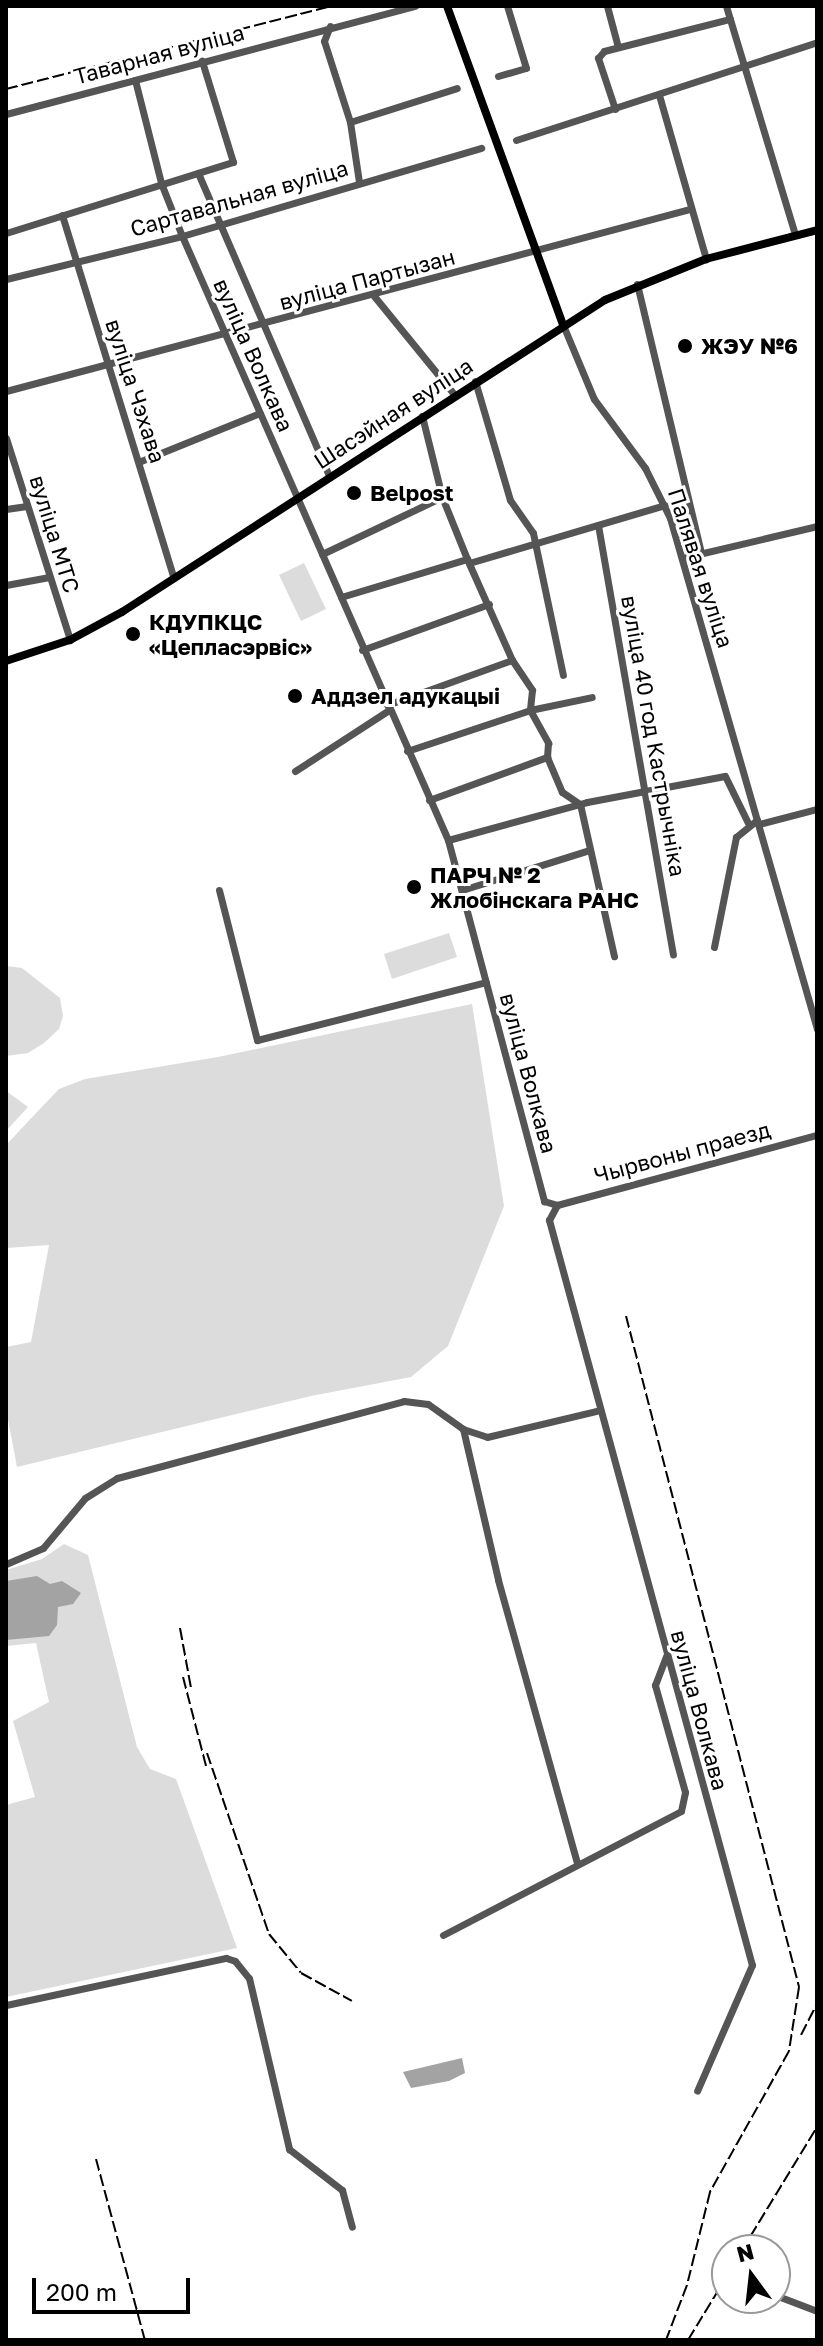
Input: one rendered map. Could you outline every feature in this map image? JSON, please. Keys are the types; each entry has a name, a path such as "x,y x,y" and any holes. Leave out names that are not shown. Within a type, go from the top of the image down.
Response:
{"main road":[{"name":"Палявая вуліца","path":"447,6 563,325"},
{"name":"Шасэйная вуліца","path":"6,661 70,640 174,578 475,380 563,325 637,284 706,259 817,230"}],"street":[{"name":"Таварная вуліца","path":"6,114 415,6"},
{"path":"498,76 526,68 507,6"},
{"path":"607,6 618,47"},
{"path":"726,6 795,235"},
{"path":"615,109 598,58 618,47 730,19"},
{"path":"330,26 324,41 350,122 359,182"},
{"path":"516,140 817,42"},
{"path":"6,233 198,173 233,158 202,61"},
{"name":"вуліца Волкава","path":"135,80 161,183 182,236 448,840 541,1193 549,1205 557,1205 549,1220 752,1965 697,2091"},
{"path":"350,122 457,88"},
{"path":"659,95 706,259"},
{"name":"Сартавальная вуліца","path":"6,279 182,236 481,148"},
{"path":"198,173 217,224 329,476"},
{"name":"вуліца Партызан","path":"6,391 108,362 264,326 690,209"},
{"name":"вуліца Чэхава","path":"62,215 141,461 174,578"},
{"path":"637,284 701,553"},
{"path":"374,296 454,394"},
{"name":"Палявая вуліца","path":"563,325 594,399 641,461 665,505 817,1029"},
{"path":"475,380 510,500 536,543 563,675"},
{"path":"141,461 260,413"},
{"path":"422,416 442,497 512,660 532,690 530,710 548,743 547,757 562,792 580,804 614,956"},
{"name":"вуліца МТС","path":"6,438 70,640"},
{"path":"322,554 442,497"},
{"path":"341,597 665,505"},
{"path":"6,509 27,506"},
{"name":"вуліца 40 год Кастрычніка","path":"598,525 673,954"},
{"path":"682,558 817,526"},
{"path":"6,585 49,577"},
{"path":"362,650 489,604"},
{"path":"295,771 388,708 512,660"},
{"path":"407,751 530,710 592,697"},
{"path":"429,800 547,757"},
{"path":"448,840 580,804 725,776 748,823"},
{"path":"714,947 736,837 748,823 817,809"},
{"path":"462,890 590,850"},
{"path":"219,890 257,1040 486,982"},
{"name":"Чырвоны праезд","path":"557,1205 817,1135"},
{"path":"6,1564 43,1548 85,1498 117,1478 404,1401 428,1404 463,1429 501,1436 600,1410"},
{"path":"463,1429 498,1580 577,1862"},
{"path":"443,1935 577,1862 675,1816 684,1805 685,1792 655,1685 654,1676 666,1656"},
{"path":"6,2005 226,1958 235,1961 249,1978 289,2149 342,2190 352,2227"},
{"path":"791,2301 817,2311"}],"shaded area":[{"path":"304,563 326,609 301,621 279,575"},
{"path":"449,933 457,957 392,979 384,954"},
{"path":"6,966 22,968 60,998 63,1016 59,1029 44,1043 28,1053 6,1056"},
{"path":"472,1004 504,1206 448,1346 411,1377 311,1396 17,1467 6,1409 6,1347 31,1342 49,1245 6,1248 6,1145 59,1089 85,1079 218,1057"},
{"path":"6,1091 28,1107 6,1131"},
{"path":"64,1544 88,1555 137,1747 150,1769 176,1779 237,1948 6,1997 6,1805 35,1797 13,1721 49,1702 36,1643 6,1646 6,1570 42,1559"},
{"path":"37,1576 50,1584 62,1581 81,1593 73,1604 58,1607 57,1625 49,1636 6,1640 6,1581"},
{"path":"462,2058 465,2073 449,2081 411,2088 403,2072"}],"railway":[{"path":"6,89 332,6"},
{"path":"626,1316 799,1987 789,2051 710,2192 687,2285 666,2340"},
{"path":"180,1628 191,1688"},
{"path":"183,1677 206,1766"},
{"path":"207,1753 269,1934 301,1973 352,2001"},
{"path":"801,2035 817,2003"},
{"path":"752,2234 817,2127"},
{"path":"96,2159 145,2340"},
{"path":"688,2340 711,2302"}],"place":[{"name":"ЖЭУ №6","path":"685,346"},
{"name":"Belpost","path":"354,493"},
{"name":"КДУПКЦС «Цепласэрвіс»","path":"133,634"},
{"name":"Аддзел адукацыі","path":"295,696"},
{"name":"ПАРЧ № 2 Жлобінскага РАНС","path":"414,887"}]}
